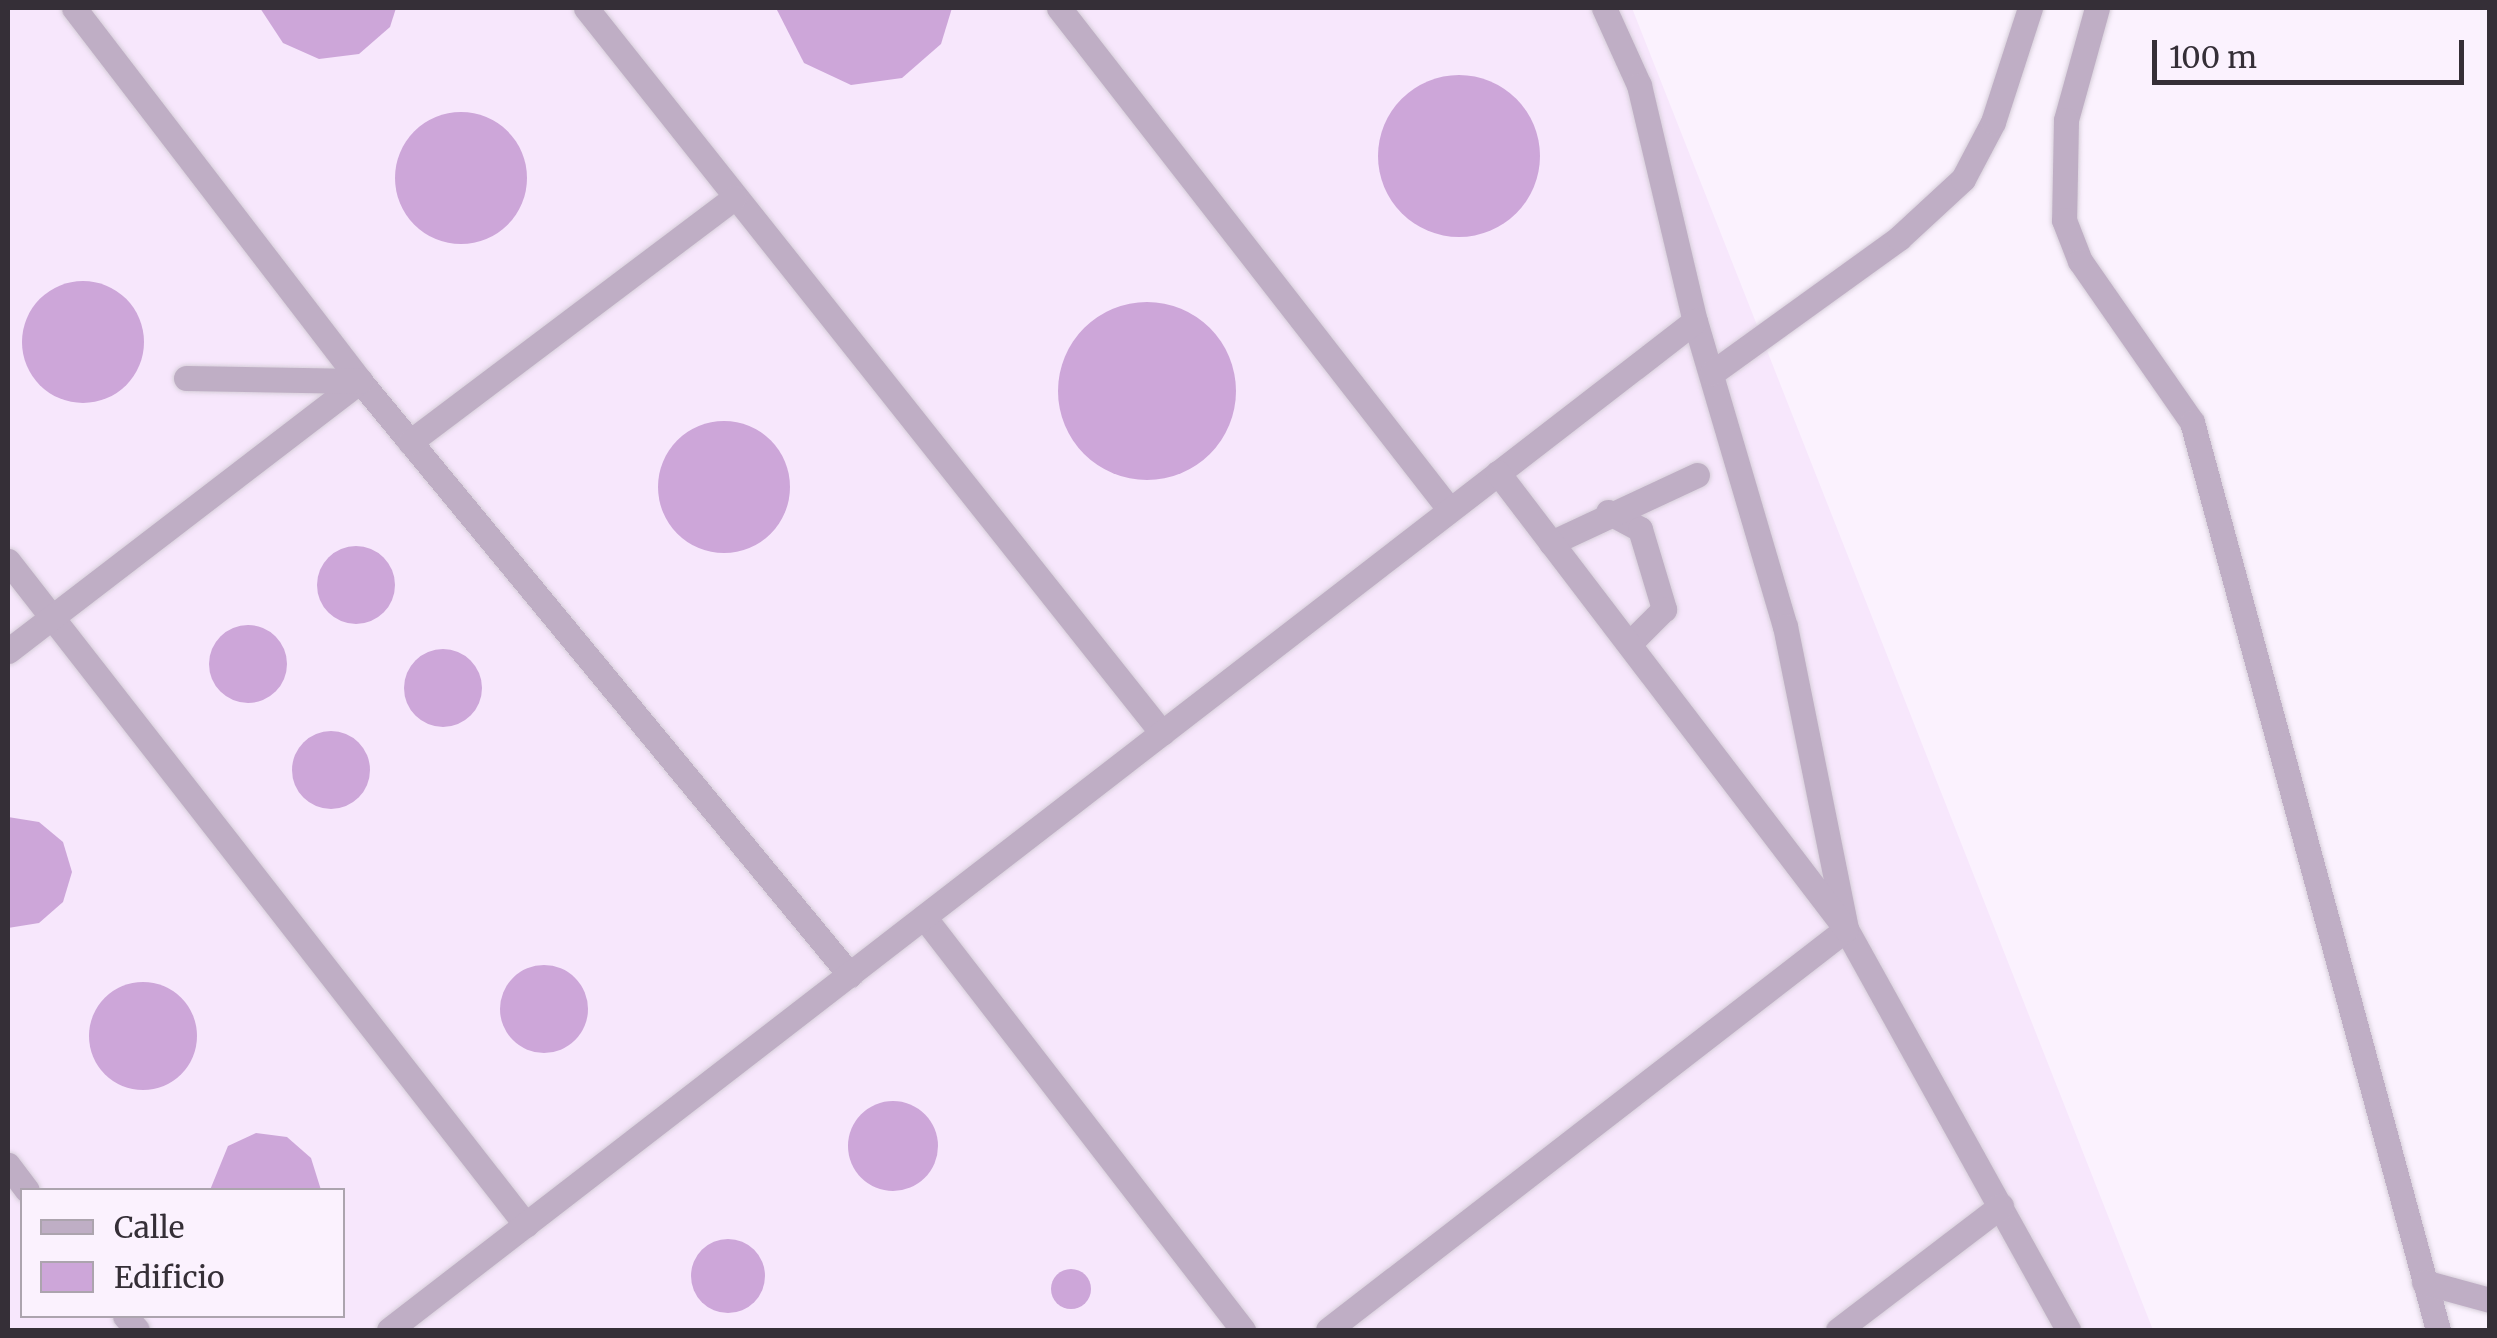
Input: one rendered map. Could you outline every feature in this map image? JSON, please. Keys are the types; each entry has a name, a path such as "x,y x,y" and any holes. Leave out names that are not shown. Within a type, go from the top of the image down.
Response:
{"street":[{"path":"74,8 360,381 850,975"},
{"path":"586,8 1162,733"},
{"path":"1059,8 1450,510"},
{"path":"1604,8 1638,85 1695,321 1785,626 1846,929"},
{"path":"1712,373 1964,179 2030,8"},
{"path":"2097,8 2066,120 2064,220 2080,261 2192,422 2438,1330"},
{"path":"410,442 734,198"},
{"path":"389,1330 1695,321"},
{"path":"186,378 360,381"},
{"path":"8,650 360,381"},
{"path":"1498,474 1846,929 2068,1330"},
{"path":"1551,543 1608,512 1698,475"},
{"path":"1608,512 1640,530 1664,610 1628,644"},
{"path":"8,561 526,1225"},
{"path":"924,917 1243,1330"},
{"path":"1328,1330 1846,929"},
{"path":"8,1165 26,1188"},
{"path":"1838,1330 2001,1206"},
{"path":"2424,1282 2490,1300"}],"shaded area":[{"path":"8,8 1632,8 2153,1330 8,1330"}],"building":[{"path":"260,8 396,8 390,27 359,54 319,59 283,43"},
{"path":"776,8 952,8 941,44 902,78 851,85 804,63"},
{"path":"1459,75 1490,81 1516,99 1534,125 1540,156 1534,187 1516,213 1490,231 1459,237 1428,231 1402,213 1384,187 1378,156 1384,125 1402,99 1428,81"},
{"path":"461,112 486,117 508,131 522,153 527,178 522,203 508,225 486,239 461,244 436,239 414,225 400,203 395,178 400,153 414,131 436,117"},
{"path":"83,281 106,285 126,299 140,319 144,342 140,365 126,385 106,399 83,403 60,399 40,385 26,365 22,342 26,319 40,299 60,285"},
{"path":"1147,302 1181,308 1210,328 1230,357 1236,391 1230,425 1210,454 1181,474 1147,480 1113,474 1084,454 1064,425 1058,391 1064,357 1084,328 1113,308"},
{"path":"724,421 749,426 771,440 785,462 790,487 785,512 771,534 749,548 724,553 699,548 677,534 663,512 658,487 663,462 677,440 699,426"},
{"path":"356,546 371,549 383,558 392,570 392,600 383,612 371,621 356,624 341,621 329,612 320,600 317,585 320,570 329,558 341,549"},
{"path":"248,625 263,628 275,637 284,649 284,679 275,691 263,700 248,703 233,700 221,691 212,679 209,664 212,649 221,637 233,628"},
{"path":"443,649 458,652 470,661 479,673 479,703 470,715 458,724 443,727 428,724 416,715 407,703 404,688 407,673 416,661 428,652"},
{"path":"331,731 346,734 358,743 367,755 367,785 358,797 346,806 331,809 316,806 304,797 295,785 292,770 295,755 304,743 316,734"},
{"path":"8,817 39,822 63,842 72,872 63,902 39,923 8,928"},
{"path":"544,965 569,972 581,984 588,1009 581,1034 569,1046 544,1053 519,1046 507,1034 500,1009 507,984 519,972"},
{"path":"143,982 164,986 181,998 193,1015 197,1036 193,1057 181,1074 164,1086 143,1090 122,1086 105,1074 93,1057 89,1036 93,1015 105,998 122,986"},
{"path":"893,1101 910,1104 925,1114 935,1129 935,1163 925,1178 910,1188 893,1191 876,1188 861,1178 851,1163 848,1146 851,1129 861,1114 876,1104"},
{"path":"256,1133 287,1137 311,1158 320,1188 211,1188 228,1146"},
{"path":"728,1239 754,1250 765,1276 754,1302 728,1313 702,1302 691,1276 702,1250"},
{"path":"1071,1269 1085,1275 1091,1289 1085,1303 1071,1309 1057,1303 1051,1289 1057,1275"}]}
